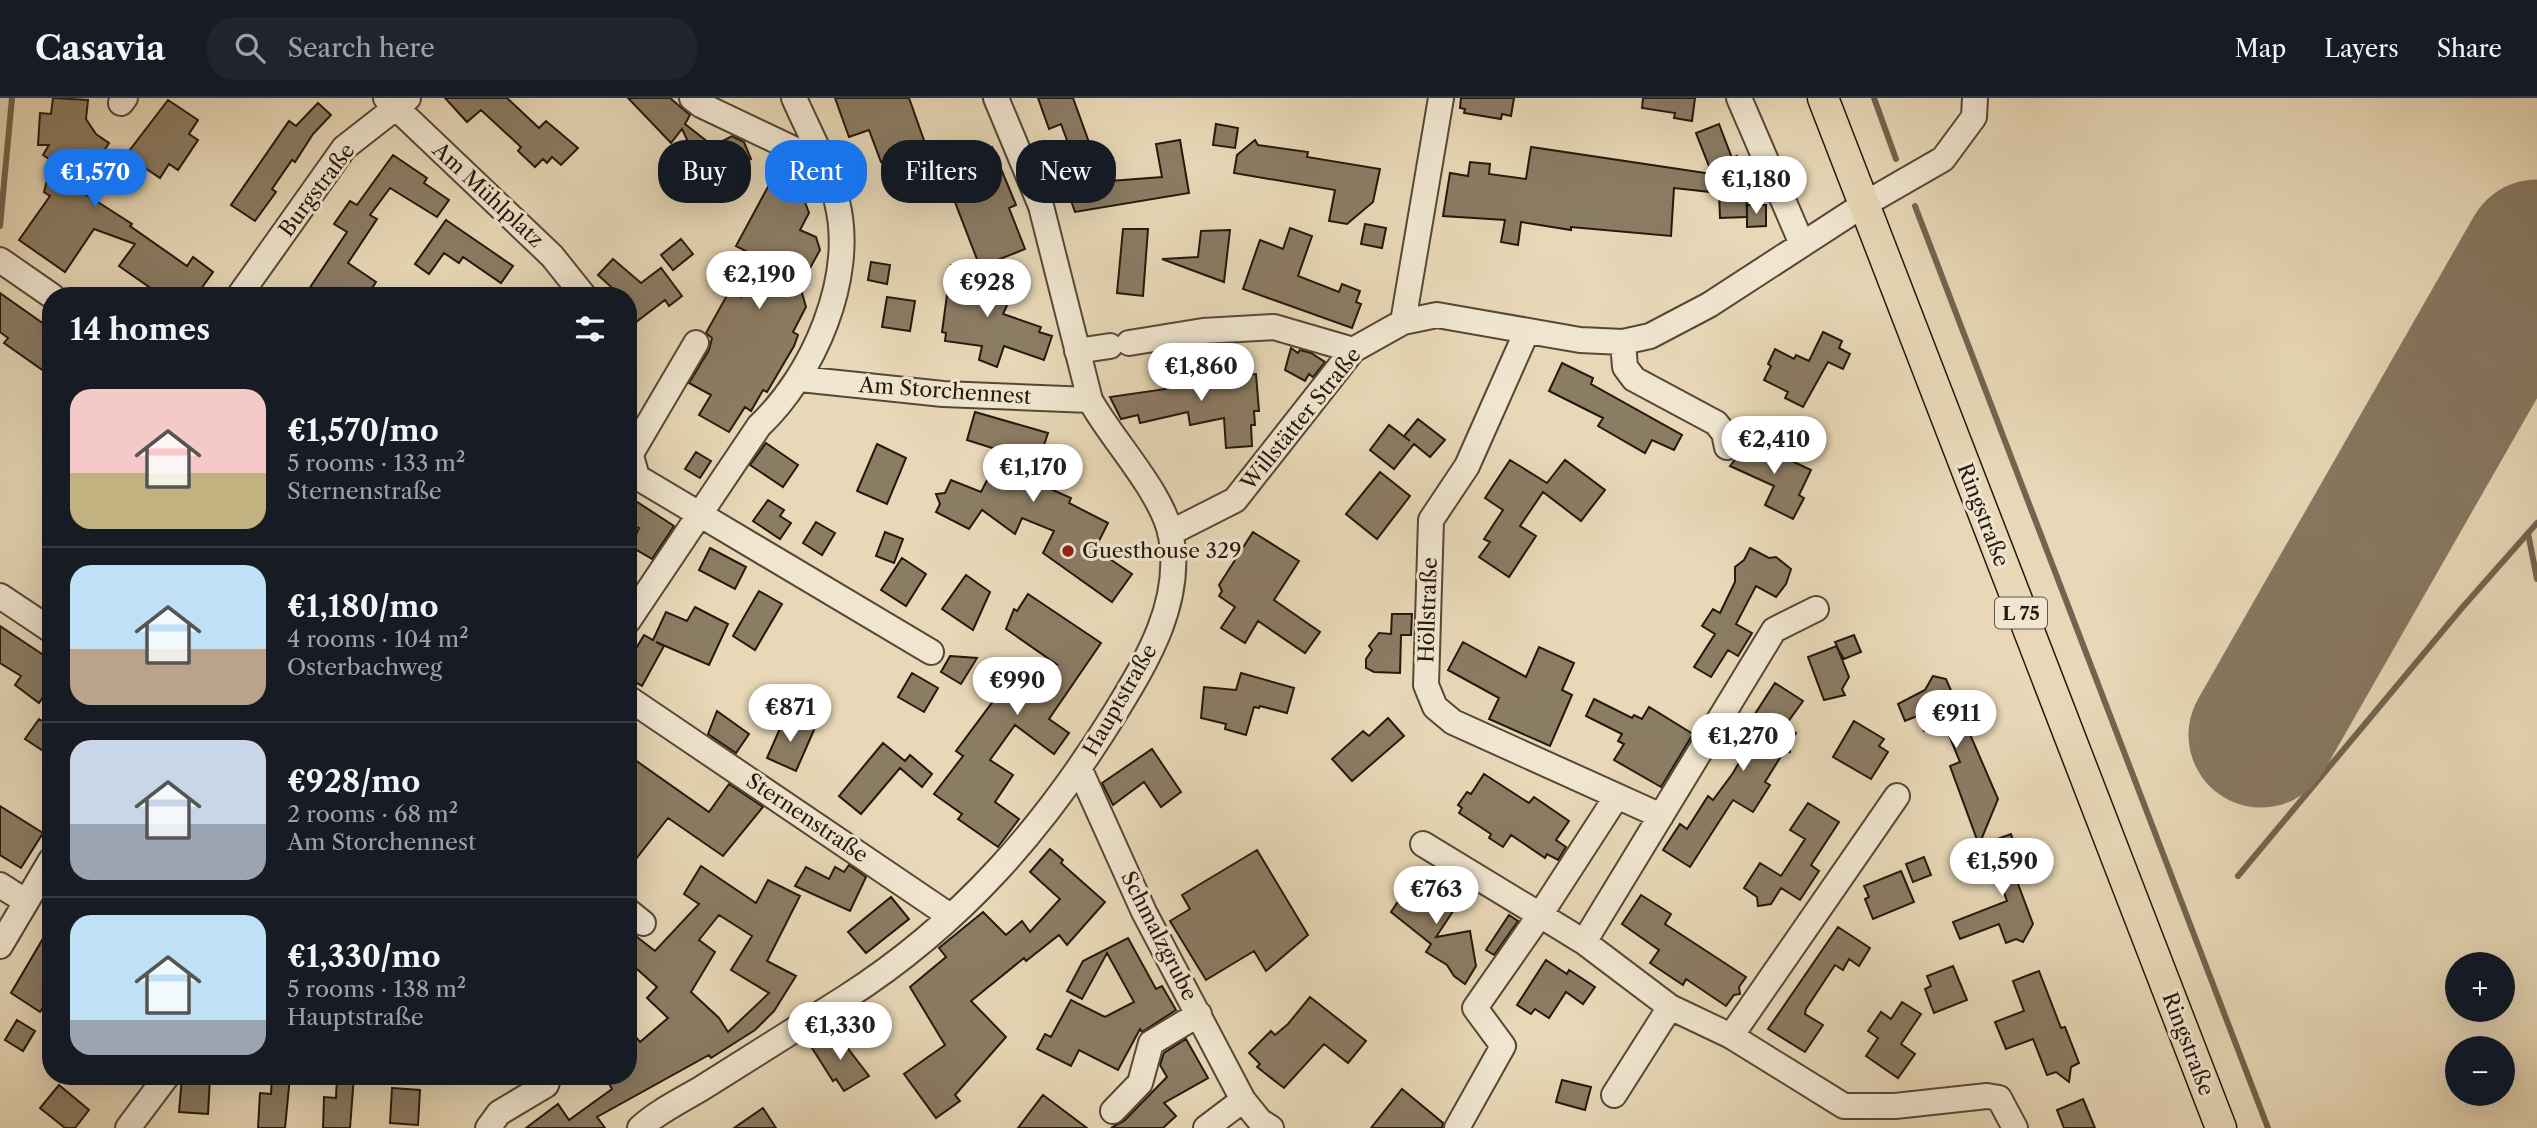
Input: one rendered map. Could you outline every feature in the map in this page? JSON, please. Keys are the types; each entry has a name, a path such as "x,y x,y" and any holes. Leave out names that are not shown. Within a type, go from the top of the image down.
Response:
{"main road":[{"name":"Ringstraße","path":"1823,98 2221,1128"}],"street":[{"path":"692,98 777,140"},
{"path":"794,98 813,140"},
{"name":"Hauptstraße","path":"640,1128 680,1113 866,984 950,916 1003,868 1080,770 1148,656 1164,619 1173,591 1170,533 1148,486 1090,400 1041,206 996,98"},
{"path":"1403,323 1441,98"},
{"path":"1739,98 1802,244"},
{"name":"Willstätter Straße","path":"1170,533 1235,500 1353,350 1403,323 1437,315 1580,340 1623,342 1650,336 1672,326 1863,205 1943,159 1974,117 1975,98"},
{"name":"Burgstraße","path":"245,287 344,148 397,101"},
{"name":"Am Mühlplatz","path":"397,101 552,256 577,287"},
{"path":"637,607 759,426 783,404 800,379 836,295 841,252 838,203"},
{"path":"0,260 42,289"},
{"path":"1077,351 1203,331 1274,327 1353,350"},
{"name":"Höllstraße","path":"1527,331 1467,466 1431,520 1426,685 1435,707 1453,722 1661,816"},
{"path":"1623,342 1625,367 1634,379 1716,422 1724,433 1727,447"},
{"path":"637,438 696,343"},
{"name":"Am Storchennest","path":"800,379 943,394 1090,400"},
{"path":"637,477 931,652"},
{"path":"0,596 42,624"},
{"path":"1584,942 1774,629 1816,609"},
{"name":"Sternenstraße","path":"637,704 950,916"},
{"name":"Schmalzgrube","path":"1080,770 1144,912 1243,1100 1260,1121 1271,1128"},
{"path":"1457,1128 1503,1046 1475,1008 1617,796"},
{"path":"1731,1035 1897,796"},
{"path":"1423,844 1584,942 1671,1007 1731,1035 1844,1106 1895,1106 1987,1096 1999,1098 2015,1128"},
{"path":"0,946 42,874"},
{"path":"0,885 25,901"},
{"path":"1614,1095 1671,1007"},
{"path":"1113,1111 1140,1083 1152,1044 1199,1014"},
{"path":"128,1128 160,1085"},
{"path":"488,1128 499,1113 546,1085"},
{"path":"1206,1128 1243,1100"}],"building":[{"path":"53,98 88,100 86,119 96,134 109,143 79,190 132,224 130,226 187,266 193,257 213,272 202,287 149,287 119,266 135,244 94,229 65,272 19,240 50,196 44,192 52,161 43,155 49,145 38,145 40,113 51,114"},
{"path":"445,98 507,98 539,128 546,121 578,148 561,165 552,157 547,163 543,159 535,167 518,151 521,147 481,110 467,122"},
{"path":"628,98 670,98 690,115 685,124 705,140 687,140 682,129 673,140 668,140"},
{"path":"835,98 909,98 924,140 881,140 881,162 869,130 849,137"},
{"path":"1038,98 1073,98 1088,140 1067,140 1061,124 1049,129"},
{"path":"1461,98 1514,98 1511,116 1502,114 1501,119 1464,113 1465,109 1460,108"},
{"path":"1643,98 1695,98 1692,121 1674,118 1675,113 1642,108"},
{"path":"168,100 198,120 189,134 198,140 178,170 169,164 160,178 126,155"},
{"path":"318,103 331,115 313,134 295,162 292,160 272,189 276,192 255,221 231,205 289,121 296,126"},
{"path":"1216,124 1238,128 1235,148 1213,145"},
{"path":"1719,124 1732,158 1737,156 1738,183 1746,183 1747,217 1720,218 1719,193 1674,188 1671,236 1571,227 1571,230 1521,222 1518,245 1501,242 1505,220 1443,216 1450,173 1468,176 1470,162 1490,164 1489,174 1526,179 1531,147 1712,174 1696,133"},
{"path":"732,136 740,140 724,140"},
{"path":"1180,140 1189,193 1075,212 1072,203 1116,203 1116,181 1162,177 1156,144"},
{"path":"1255,140 1258,145 1308,152 1307,157 1380,169 1373,202 1347,224 1329,221 1335,190 1234,173 1237,155"},
{"path":"393,155 427,178 424,183 449,200 437,217 390,188 370,215 377,219 348,263 376,282 373,287 310,287 347,232 334,224 350,201 357,205"},
{"path":"1002,171 1016,205 1009,208 1025,249 980,267 955,203 1002,203"},
{"path":"765,192 765,203 805,203 809,213 800,230 816,237 820,250 800,286 806,307 793,332 798,335 794,346 767,392 763,390 751,411 745,407 729,432 699,415 711,395 689,383 709,350 712,338 706,333 730,290 741,297 763,260 736,246"},
{"path":"1747,205 1766,205 1766,226 1747,227"},
{"path":"446,220 513,266 501,283 463,257 459,263 444,253 429,274 415,264"},
{"path":"1365,224 1386,228 1382,248 1361,244"},
{"path":"1290,228 1312,236 1298,276 1339,292 1342,284 1360,291 1356,302 1361,304 1352,328 1243,289 1260,240 1283,249"},
{"path":"1123,229 1148,229 1143,296 1117,293"},
{"path":"1230,230 1224,282 1162,259 1198,257 1201,231"},
{"path":"681,239 693,254 673,270 661,255"},
{"path":"613,259 641,283 661,268 682,296 669,306 665,300 637,321 637,287 611,287 598,275"},
{"path":"871,262 890,265 887,284 868,280"},
{"path":"951,265 997,271 976,281 1011,297 1003,314 1041,327 1039,332 1052,336 1044,360 1004,346 997,367 979,360 982,346 945,341 946,333 942,332"},
{"path":"0,293 42,323 42,370 4,343 8,338 0,332"},
{"path":"887,297 915,301 910,331 882,327"},
{"path":"1823,332 1842,341 1839,348 1850,354 1843,369 1828,362 1803,407 1785,398 1788,392 1764,380 1771,366 1768,364 1775,349 1794,359 1796,355 1809,361"},
{"path":"1291,348 1298,353 1300,350 1311,353 1325,362 1313,377 1309,374 1305,381 1285,370"},
{"path":"1562,363 1593,378 1591,384 1682,435 1674,450 1652,440 1645,453 1598,426 1603,418 1549,391"},
{"path":"1201,372 1202,375 1245,372 1246,375 1256,374 1259,411 1254,411 1255,425 1251,425 1252,446 1226,448 1224,418 1190,425 1188,412 1140,423 1138,415 1121,419 1110,397 1166,389 1164,381"},
{"path":"975,412 1048,433 1041,454 1047,456 1045,466 1048,467 1039,484 1071,498 1069,503 1108,523 1095,549 1132,574 1112,602 1043,553 1054,531 1022,518 1015,534 982,510 969,529 936,512 940,504 936,494 945,493 951,480 981,492 1002,451 967,440"},
{"path":"1418,419 1445,440 1430,457 1414,444 1394,469 1370,450 1389,425 1410,441 1404,436"},
{"path":"1743,438 1811,470 1799,495 1804,498 1793,519 1765,505 1774,486 1730,466 1741,452"},
{"path":"766,443 798,465 783,487 750,465"},
{"path":"877,444 906,458 887,504 857,491"},
{"path":"696,452 711,461 700,478 685,469"},
{"path":"1510,460 1547,483 1565,460 1605,490 1581,521 1543,492 1520,526 1536,536 1509,577 1479,557 1490,542 1484,539 1503,510 1485,498"},
{"path":"1380,472 1410,496 1377,539 1346,514"},
{"path":"768,500 784,510 780,516 791,523 780,539 753,521"},
{"path":"637,502 674,526 652,559 637,550"},
{"path":"816,522 835,533 822,555 803,543"},
{"path":"885,532 903,539 894,563 876,556"},
{"path":"1253,532 1299,561 1274,600 1320,632 1305,653 1258,621 1245,643 1221,628 1235,607 1219,596 1222,591 1219,585"},
{"path":"710,548 746,567 735,589 699,570"},
{"path":"1750,548 1769,558 1776,557 1791,569 1786,584 1776,597 1756,586 1736,624 1752,633 1738,656 1728,650 1711,677 1694,667 1715,634 1702,626 1713,609 1720,613 1735,582 1735,567 1744,560"},
{"path":"902,558 926,574 906,606 881,590"},
{"path":"966,575 990,592 973,630 942,609"},
{"path":"759,591 782,604 755,650 733,636"},
{"path":"1028,594 1101,643 1049,719 1069,733 1054,754 1015,725 990,760 1013,775 995,802 1019,819 998,847 958,819 962,814 934,794 963,756 956,751 1023,661 1056,664 1006,629 1014,609 1017,611"},
{"path":"695,607 728,624 709,665 656,642 664,646 642,686 637,683 637,647 644,635 653,640 666,612 687,621"},
{"path":"1392,614 1412,614 1411,635 1401,635 1400,673 1374,672 1366,668 1366,659 1372,650 1369,646 1379,633 1391,634"},
{"path":"0,626 42,654 42,698 39,703 15,685 21,676 0,663"},
{"path":"1854,635 1861,652 1844,659 1837,647 1849,677 1842,689 1845,695 1824,700 1808,657 1837,646 1835,642"},
{"path":"1463,642 1526,677 1539,647 1574,663 1562,690 1572,695 1550,746 1489,719 1499,698 1448,670"},
{"path":"950,656 977,658 961,684 941,672"},
{"path":"912,673 938,688 924,712 898,697"},
{"path":"1241,673 1294,688 1287,713 1254,707 1246,735 1225,729 1226,724 1201,718 1204,687 1236,690"},
{"path":"1933,676 1946,679 1998,799 1979,845 1950,766 1960,762 1944,723 1924,731 1917,716 1905,721 1898,704 1925,690"},
{"path":"1775,683 1803,701 1785,726 1796,733 1789,743 1790,752 1783,753 1765,782 1770,785 1753,812 1733,800 1690,867 1663,850 1680,824 1687,829 1708,796 1713,800 1733,773 1750,744 1740,737"},
{"path":"1594,699 1632,718 1634,715 1642,719 1649,707 1693,734 1661,787 1614,760 1624,744 1618,741 1622,734 1586,716"},
{"path":"717,711 749,734 736,753 708,734"},
{"path":"785,717 814,730 796,771 767,758"},
{"path":"1388,718 1404,736 1352,781 1332,759 1363,731 1369,736"},
{"path":"39,719 42,721 42,750 25,739"},
{"path":"1854,721 1884,739 1879,746 1888,752 1871,779 1833,757"},
{"path":"883,743 905,761 910,755 932,774 922,787 900,768 861,814 839,796"},
{"path":"1152,749 1181,792 1161,807 1144,782 1113,805 1102,783"},
{"path":"637,761 709,812 729,784 763,807 723,856 668,818 637,858"},
{"path":"1484,774 1529,803 1534,797 1569,821 1556,840 1566,847 1558,860 1547,854 1545,858 1511,835 1503,847 1489,838 1491,834 1459,813 1462,808 1458,805 1467,792 1471,794"},
{"path":"1808,803 1839,822 1811,865 1819,871 1800,900 1781,888 1771,904 1758,906 1757,897 1744,888 1760,863 1781,876 1805,839 1790,830"},
{"path":"0,806 42,835 21,868 0,855"},
{"path":"2011,834 2024,873 2015,876 2033,924 2023,942 2016,939 2006,943 1999,924 1960,939 1953,922 2007,901 1986,843"},
{"path":"1050,849 1063,860 1061,863 1105,902 1067,945 1059,935 1026,961 1024,958 971,1001 1006,1037 955,1095 960,1101 936,1118 904,1074 945,1045 910,987 946,957 939,948 983,912 1006,935 1022,921 1030,932 1060,899 1030,872"},
{"path":"1257,850 1308,935 1266,971 1254,951 1206,980 1170,921 1190,909 1182,895"},
{"path":"1924,857 1931,875 1913,882 1906,864"},
{"path":"849,865 866,877 850,911 795,886 806,867 829,879 835,867 844,872"},
{"path":"701,866 756,903 768,880 800,896 767,961 796,976 774,1011 755,1030 711,1058 709,1055 597,1117 605,1128 526,1128 558,1104 569,1120 612,1089 610,1085 637,1085 637,1038 640,1042 668,1018 647,998 657,987 637,969 637,937 655,951 699,904 684,894","holes":["719,915 752,936 731,970 769,993 728,1032 719,1018 691,992 715,952 699,940"]},
{"path":"1901,871 1914,902 1873,919 1865,899 1869,897 1864,886"},
{"path":"1416,874 1459,902 1436,937 1470,931 1476,966 1465,984 1454,976 1447,965 1426,952 1431,944 1391,912"},
{"path":"1641,895 1671,914 1665,924 1746,977 1739,987 1740,994 1734,995 1726,1006 1686,979 1683,985 1650,963 1659,950 1622,924"},
{"path":"891,897 909,919 866,953 848,932"},
{"path":"1509,915 1518,921 1494,955 1486,950"},
{"path":"1838,927 1870,948 1859,966 1849,959 1843,970 1835,965 1806,1009 1805,1014 1823,1025 1805,1052 1768,1029"},
{"path":"1128,938 1156,989 1162,986 1176,1010 1142,1032 1140,1029 1118,1070 1079,1050 1071,1066 1037,1049 1045,1034 1051,1037 1071,1000 1105,1017 1134,1002 1107,953 1082,999 1067,991 1083,961"},
{"path":"42,940 42,1009 40,1012 11,993"},
{"path":"1546,960 1567,974 1569,970 1595,987 1583,1004 1566,992 1549,1018 1535,1009 1531,1014 1517,1005"},
{"path":"1953,966 1967,1000 1934,1013 1925,989 1931,986 1927,976"},
{"path":"2039,971 2061,1028 2065,1027 2079,1063 2071,1067 2069,1082 2056,1072 2047,1075 2033,1039 2006,1049 1995,1022 2024,1011 2013,981"},
{"path":"1310,997 1366,1041 1348,1063 1324,1044 1284,1088 1257,1067 1260,1064 1249,1053 1271,1031 1275,1035 1288,1024"},
{"path":"1902,1002 1921,1014 1901,1044 1915,1054 1898,1078 1866,1056 1878,1038 1868,1031 1881,1012 1891,1019"},
{"path":"17,1020 35,1031 23,1051 5,1040"},
{"path":"836,1033 869,1076 844,1091 836,1079 833,1081 812,1048"},
{"path":"1186,1039 1208,1078 1164,1103 1176,1116 1163,1128 1111,1128 1124,1121 1167,1077 1160,1065 1164,1053"},
{"path":"1562,1080 1591,1087 1585,1110 1556,1102"},
{"path":"59,1085 89,1110 75,1128 65,1128 40,1108"},
{"path":"181,1085 210,1085 208,1114 179,1112"},
{"path":"272,1085 289,1085 285,1128 258,1128 260,1093 271,1094"},
{"path":"337,1085 353,1085 350,1128 323,1128 324,1097 336,1098"},
{"path":"392,1088 420,1090 418,1125 390,1123"},
{"path":"1402,1089 1443,1123 1442,1128 1371,1128"},
{"path":"1043,1095 1087,1128 1018,1128"},
{"path":"2083,1099 2095,1128 2064,1128 2057,1110"},
{"path":"763,1108 776,1128 734,1128"}],"waterway":[{"path":"0,226 12,98"},
{"path":"1874,98 1896,159"},
{"path":"1915,206 2268,1128"},
{"path":"2238,876 2461,609 2537,523"},
{"path":"2528,533 2537,579"}],"runway":[{"path":"2261,735 2537,252"}],"place":[{"name":"Guesthouse 329","path":"1068,551"}]}
